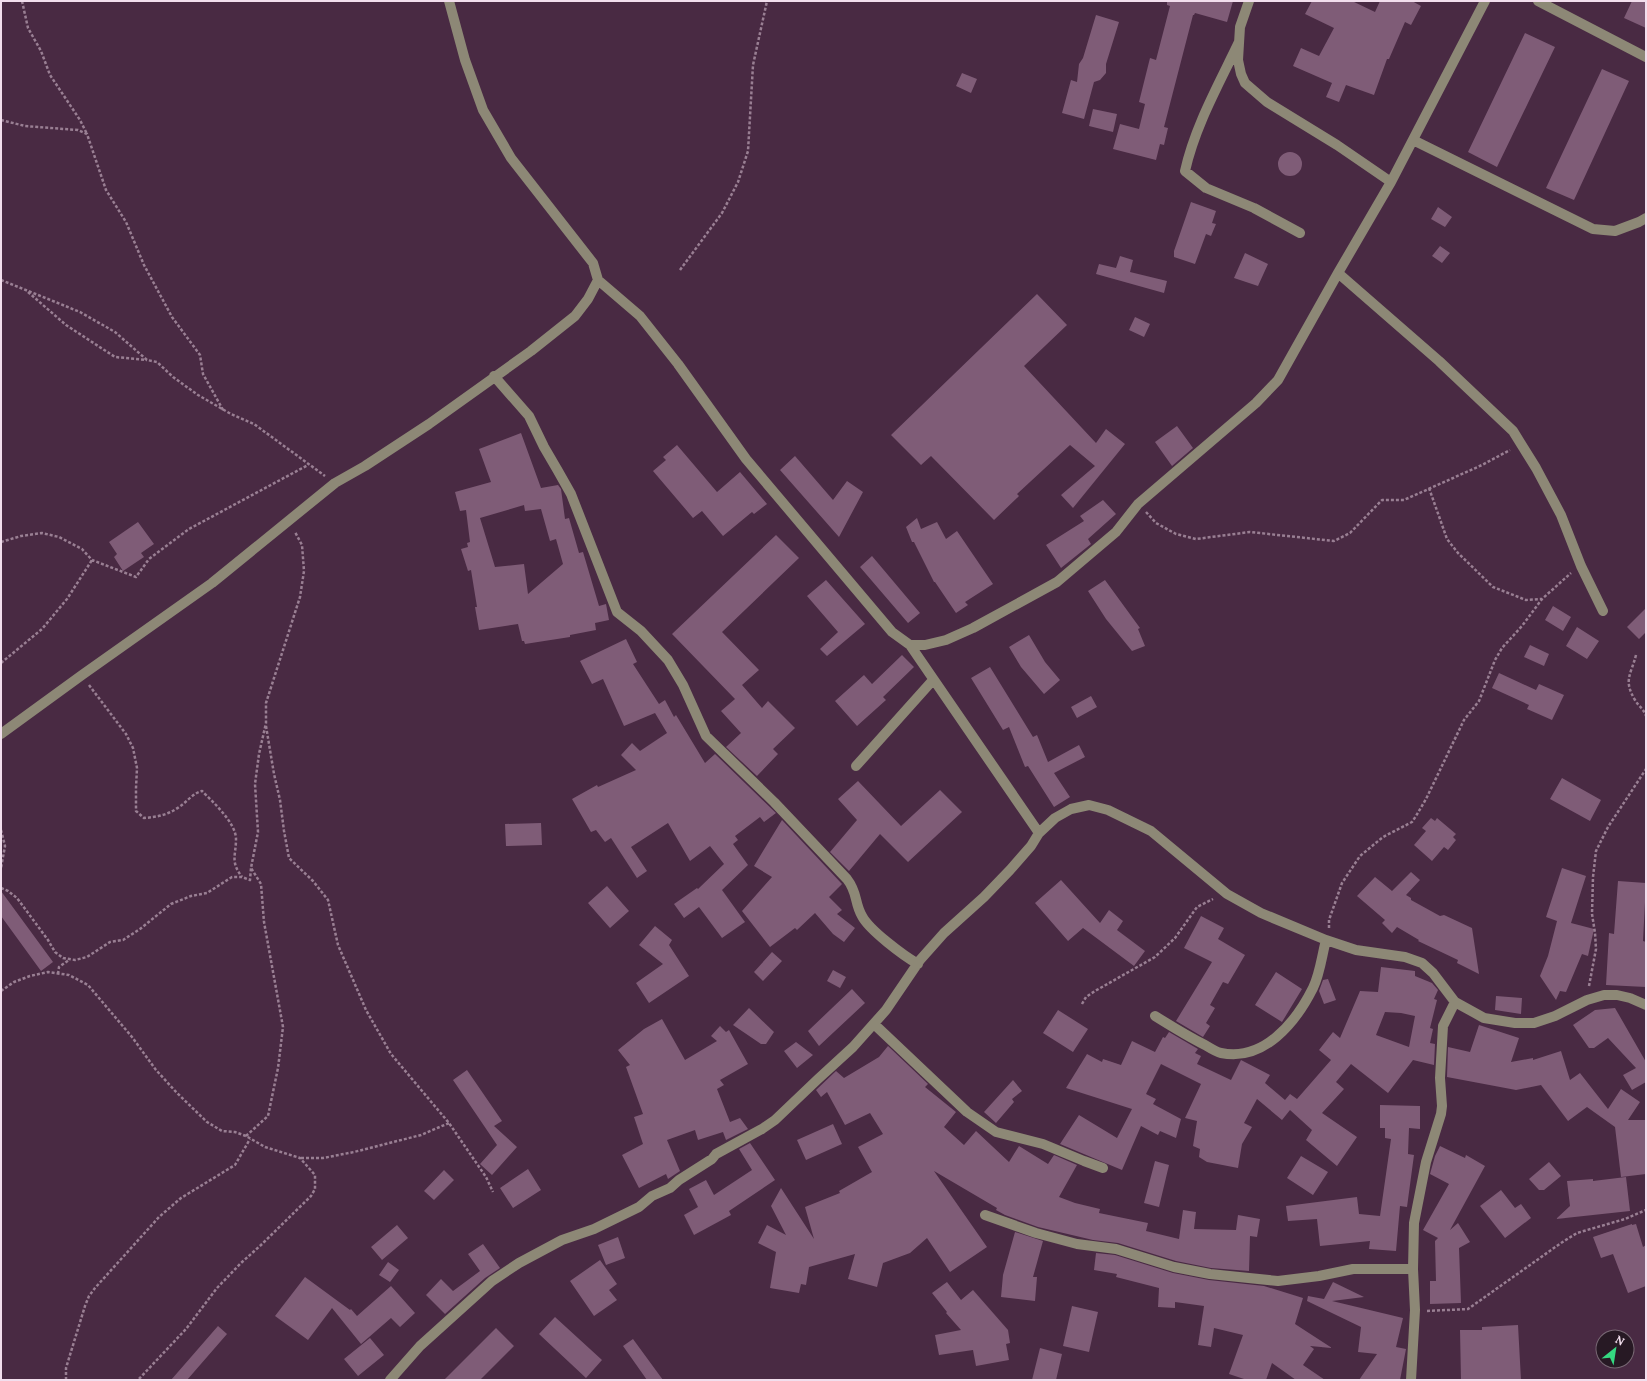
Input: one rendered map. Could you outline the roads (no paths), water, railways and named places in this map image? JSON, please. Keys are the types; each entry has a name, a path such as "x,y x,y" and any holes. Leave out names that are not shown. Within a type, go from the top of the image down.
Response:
{"street":[{"path":"449,1 465,60 483,110 511,158 593,263 598,280 640,316 678,364 746,459 892,632 910,645 1039,833"},
{"path":"1249,1 1240,27 1238,60 1241,74 1245,83 1267,102 1337,145 1391,182"},
{"path":"910,645 925,646 946,640 974,628 1057,582 1116,532 1138,504 1256,403 1278,380 1414,140 1485,1"},
{"path":"1538,1 1646,57"},
{"path":"1239,42 1209,105 1189,153 1185,171 1206,188 1254,208 1300,233"},
{"path":"1414,140 1593,229 1615,231 1640,222 1646,218"},
{"path":"1338,273 1439,360 1513,431 1561,515 1581,566 1603,610"},
{"path":"1,734 212,583 335,483 365,466 429,424 494,376 531,351 575,316 588,299 598,280"},
{"path":"494,376 529,416 544,447 571,494 617,612 641,631 668,660 683,685 706,736 774,802 854,887 862,917 869,926 905,957 918,964"},
{"path":"856,766 933,680"},
{"path":"390,1380 420,1346 492,1281 519,1263 562,1240 594,1228 639,1207 652,1196 670,1188 679,1180 712,1159 716,1154 762,1129 775,1120 853,1047 886,1010 918,964 944,933 984,897 1010,870 1031,846 1039,833 1055,818 1071,809 1089,805 1108,810 1151,831 1227,894 1261,913 1327,941 1356,950 1405,957 1422,963 1433,973 1455,1002 1484,1018 1515,1023 1534,1023 1555,1016 1587,1000 1604,994 1630,998 1646,1005"},
{"path":"1154,1016 1187,1036 1220,1053 1248,1054 1274,1041 1295,1018 1314,987 1327,941"},
{"path":"1411,1380 1415,1310 1413,1241 1415,1215 1426,1162 1439,1124 1442,1106 1440,1078 1443,1026 1455,1002"},
{"path":"874,1024 967,1112 983,1124 996,1132 1043,1144 1084,1162 1103,1168"},
{"path":"985,1215 1036,1233 1077,1244 1116,1249 1174,1267 1210,1274 1278,1281 1319,1276 1353,1269 1413,1269"}]}
